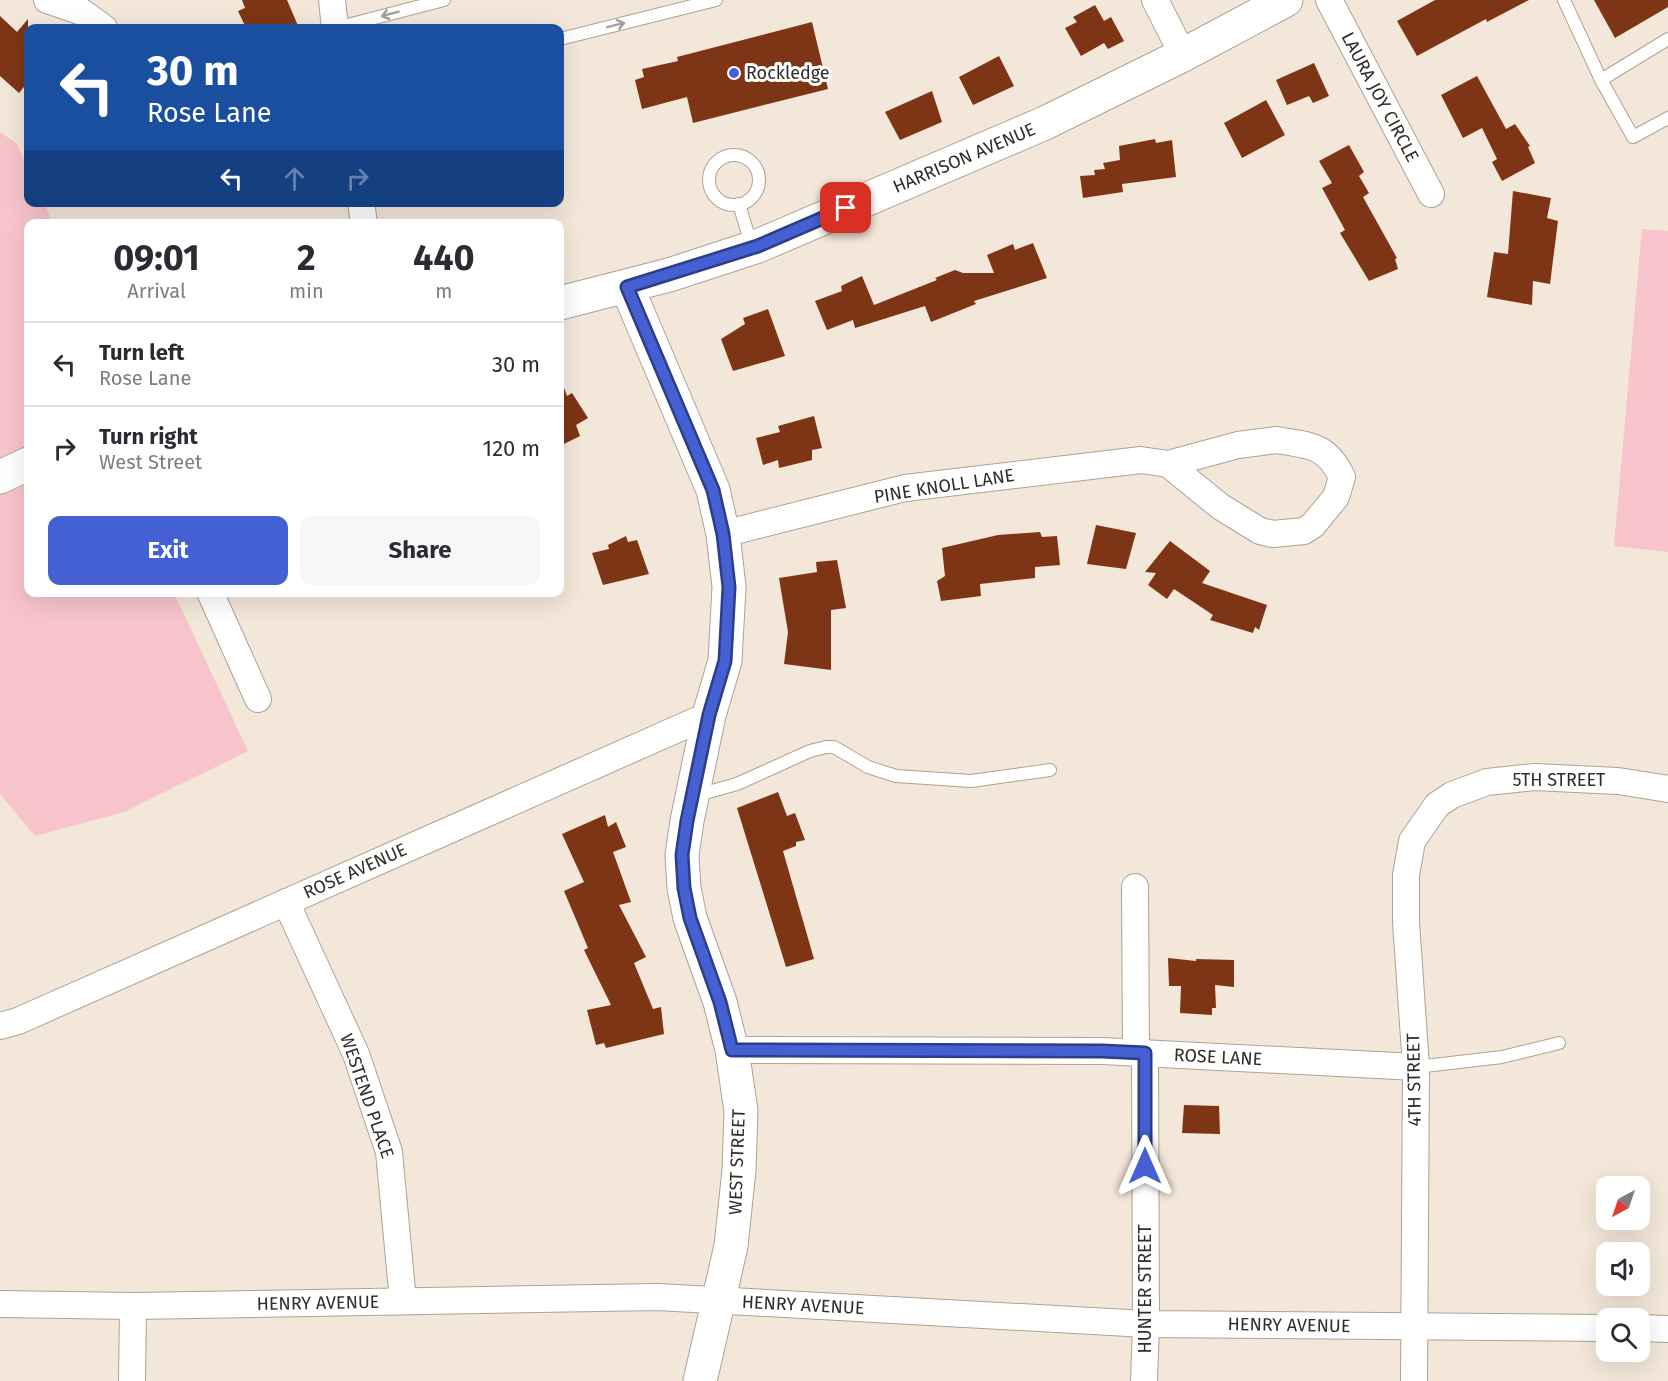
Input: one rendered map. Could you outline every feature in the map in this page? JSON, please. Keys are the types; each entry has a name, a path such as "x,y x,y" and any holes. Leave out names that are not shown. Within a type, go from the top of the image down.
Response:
{"street":[{"path":"47,0 81,12 98,24"},
{"path":"332,0 335,24"},
{"path":"1155,0 1183,55"},
{"name":"HARRISON AVENUE","path":"564,302 627,287 752,248 1045,123 1183,55 1286,0"},
{"name":"LAURA JOY CIRCLE","path":"1329,0 1431,194"},
{"name":"WEST STREET","path":"627,287 713,490 723,534 729,587 725,661 709,715 682,855 684,888 690,918 720,1002 732,1050 741,1111 740,1170 731,1246 700,1381"},
{"name":"PINE KNOLL LANE","path":"723,534 905,488 1141,460 1168,464 1238,445 1277,440 1317,447 1334,462 1342,477 1336,497 1313,525 1304,531 1273,534 1260,531 1221,507 1168,464"},
{"path":"0,477 24,466"},
{"path":"212,597 258,699"},
{"name":"ROSE AVENUE","path":"0,1026 18,1021 709,715"},
{"name":"5TH STREET","path":"1452,795 1487,782 1534,777 1618,781 1668,789"},
{"name":"4TH STREET","path":"1414,1381 1416,1067 1406,922 1407,874 1412,841 1437,805 1452,795"},
{"name":"HUNTER STREET","path":"1135,887 1146,1324 1144,1381"},
{"name":"WESTEND PLACE","path":"286,902 356,1054 389,1152 403,1301"},
{"name":"ROSE LANE","path":"732,1050 1140,1053 1416,1067"},
{"name":"HENRY AVENUE","path":"0,1304 133,1306 658,1298 1146,1324 1596,1328"},
{"path":"132,1381 133,1306"},
{"path":"1650,1328 1668,1329"}],"lane":[{"path":"351,24 444,0"},
{"path":"564,38 716,0"},
{"path":"1564,0 1601,80 1633,137 1668,118"},
{"path":"1601,80 1668,39"},
{"path":"732,155 740,156 754,165 759,181 753,196 740,204 723,203 717,198 709,184 717,161 732,155"},
{"path":"740,204 752,248"},
{"path":"693,796 738,783 826,747 834,747 868,766 896,776 971,781 1050,770"},
{"path":"1416,1067 1502,1057 1559,1043"}],"shaded area":[{"path":"0,132 17,144 24,160 24,207 46,207 51,219 24,219 24,597 176,597 248,751 124,812 35,836 0,794"},
{"path":"1642,229 1668,231 1668,552 1614,546"}],"building":[{"path":"242,0 287,0 297,24 244,24 238,11 245,8"},
{"path":"1435,0 1529,0 1487,22 1486,19 1417,56 1397,21"},
{"path":"1594,0 1668,0 1668,7 1615,38"},
{"path":"1095,5 1104,21 1111,17 1124,41 1108,49 1104,43 1081,56 1065,28 1077,22 1073,17"},
{"path":"0,16 17,32 28,19 28,24 24,24 24,87 19,93 0,76"},
{"name":"Rockledge","path":"812,22 828,89 693,123 687,97 642,109 635,80 644,77 642,69 678,61 677,57"},
{"path":"999,56 1014,86 973,105 959,77"},
{"path":"1314,63 1329,96 1313,103 1309,96 1287,105 1276,80"},
{"path":"1477,76 1506,129 1515,124 1530,146 1528,147 1535,163 1502,181 1492,162 1497,159 1482,128 1463,138 1441,95"},
{"path":"932,91 942,122 900,140 885,112"},
{"path":"1266,100 1285,135 1242,158 1224,123"},
{"path":"1155,139 1156,143 1172,140 1176,177 1122,184 1123,192 1083,198 1080,176 1095,175 1094,170 1105,169 1103,163 1120,160 1119,146"},
{"path":"1349,145 1364,172 1359,176 1369,193 1363,197 1397,258 1395,259 1398,269 1369,281 1340,233 1345,230 1322,188 1332,183 1319,161"},
{"path":"1513,191 1551,198 1547,218 1558,221 1550,284 1533,281 1532,305 1487,297 1494,252 1508,254"},
{"path":"1033,243 1047,278 974,301 976,304 931,322 925,306 855,328 853,320 827,330 815,301 842,291 841,286 862,276 874,305 937,280 935,278 955,270 963,273 994,273 987,255 1013,244 1015,250"},
{"path":"768,309 785,356 733,371 721,339 745,324 743,318"},
{"path":"564,388 567,396 572,393 588,418 576,425 580,436 564,444"},
{"path":"814,416 822,448 812,450 812,460 779,468 778,460 763,465 756,438 780,432 778,426"},
{"path":"1096,525 1136,533 1126,569 1087,564"},
{"path":"1040,532 1042,537 1057,536 1060,565 1035,567 1035,578 980,584 981,596 941,601 937,581 945,576 942,548 998,535"},
{"path":"626,536 628,542 637,540 649,574 603,585 592,553 609,549 608,545"},
{"path":"1170,541 1210,571 1202,583 1267,605 1259,630 1255,627 1253,633 1210,620 1213,615 1174,589 1167,599 1148,585 1156,573 1145,572"},
{"path":"837,560 846,608 831,610 831,670 784,664 788,632 779,578 817,572 816,562"},
{"path":"778,792 787,816 795,813 805,840 796,842 796,846 783,851 814,959 786,967 737,808"},
{"path":"605,815 608,827 616,822 626,847 613,852 631,902 619,905 646,957 634,963 653,1009 661,1007 664,1034 606,1048 604,1043 596,1045 587,1010 611,1005 584,950 588,948 564,891 584,882 562,834"},
{"path":"1168,958 1196,961 1196,959 1234,960 1234,987 1215,985 1216,1008 1212,1008 1212,1015 1180,1013 1181,986 1169,986"},
{"path":"1184,1105 1219,1106 1220,1134 1182,1133"}],"place":[{"name":"Rockledge","path":"734,73"}],"route":[{"path":"846,208 758,246 627,287 713,490 723,534 729,587 725,661 709,715 682,855 684,888 690,918 720,1002 732,1050 1145,1053 1145,1166"}]}
